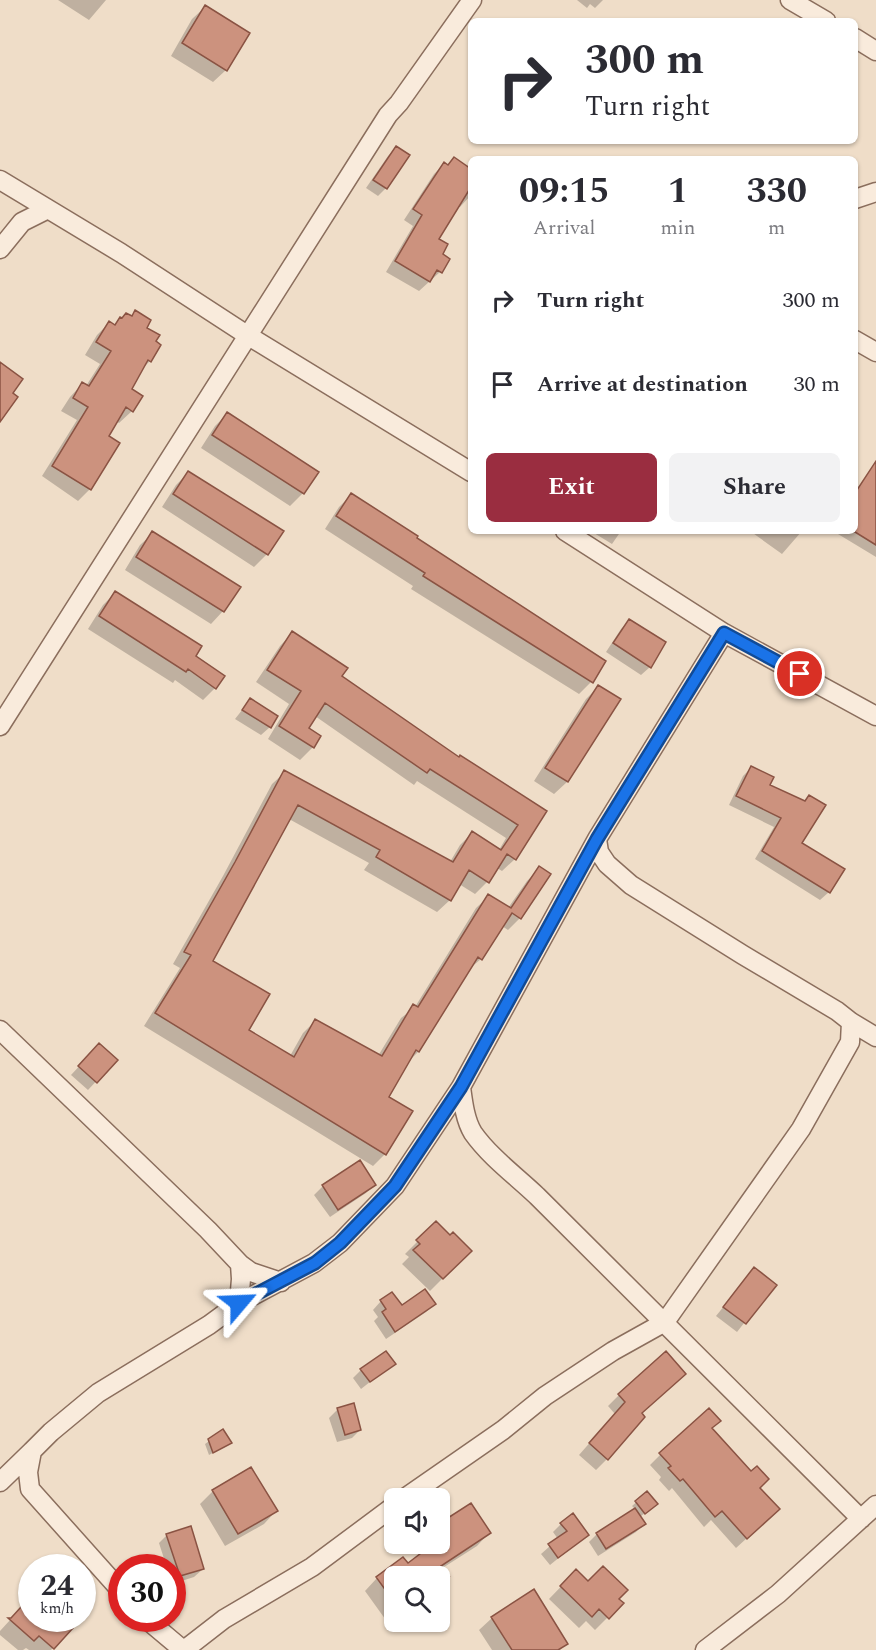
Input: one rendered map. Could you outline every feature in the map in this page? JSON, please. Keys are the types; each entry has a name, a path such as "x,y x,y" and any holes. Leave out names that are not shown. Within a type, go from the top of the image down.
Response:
{"street":[{"path":"0,726 388,115 399,103 472,0"},
{"path":"790,0 821,18"},
{"path":"858,40 876,51"},
{"path":"0,180 139,264 247,334 468,470"},
{"path":"858,199 876,192"},
{"path":"0,249 22,222 48,209"},
{"path":"858,342 876,352"},
{"path":"570,534 724,633 876,716"},
{"path":"0,1482 51,1431 98,1393 209,1325 239,1303 315,1263 340,1243 395,1186 461,1087 597,839 724,633"},
{"path":"597,839 599,852 607,864 631,885 875,1036"},
{"path":"419,1488 503,1430 545,1396 613,1351 665,1322 801,1129 850,1042 852,1022"},
{"path":"0,1030 240,1264 251,1272 281,1282"},
{"path":"850,1042 875,1036"},
{"path":"461,1087 465,1113 473,1132 498,1160 665,1322 861,1519"},
{"path":"239,1303 240,1264"},
{"path":"32,1451 28,1472 30,1489 108,1576"},
{"path":"0,1482 30,1489"},
{"path":"705,1650 778,1594 876,1505"},
{"path":"162,1632 183,1650 224,1619 312,1567 384,1513"}],"building":[{"path":"205,5 250,33 227,71 182,43"},
{"path":"396,146 410,155 387,189 373,180"},
{"path":"454,157 468,167 468,192 439,239 448,244 443,254 450,259 442,273 437,270 430,282 395,261 422,215 413,209 444,162 448,165"},
{"path":"135,310 151,320 147,328 160,335 156,341 161,345 151,362 148,360 132,389 143,396 133,412 126,407 109,436 120,443 91,490 52,466 88,407 73,398 82,382 89,386 111,351 96,342 109,321 115,325 120,317 122,318 126,313 132,316"},
{"path":"0,362 23,379 13,393 18,397 0,422"},
{"path":"227,412 319,472 304,494 212,435"},
{"path":"876,461 876,545 858,534 858,488"},
{"path":"188,471 284,531 268,555 173,494"},
{"path":"351,493 606,661 593,683 423,576 425,573 336,516"},
{"path":"152,531 241,587 224,612 136,557"},
{"path":"115,591 202,646 196,656 225,676 216,689 188,669 186,672 99,616"},
{"path":"629,619 666,642 651,668 613,643"},
{"path":"292,631 348,668 342,676 459,757 460,755 547,811 516,860 507,854 489,883 469,870 451,901 376,857 380,850 298,805 213,961 270,994 249,1030 294,1057 315,1019 382,1056 413,1004 418,1007 488,894 511,908 539,866 551,874 521,919 512,913 482,960 478,957 419,1052 416,1050 389,1097 413,1111 386,1155 155,1013 191,955 184,952 284,770 453,862 472,831 501,850 518,825 430,769 427,773 325,703 309,728 321,736 314,748 279,726 301,691 267,670"},
{"path":"598,685 621,699 568,782 545,768"},
{"path":"250,698 278,716 271,728 242,710"},
{"path":"751,766 774,777 770,785 805,801 809,795 826,805 802,843 845,869 830,893 762,851 781,818 736,796"},
{"path":"99,1043 118,1060 97,1083 78,1066"},
{"path":"360,1160 376,1185 338,1210 322,1185"},
{"path":"436,1221 450,1235 453,1232 472,1251 443,1279 413,1250 420,1244 416,1240"},
{"path":"754,1267 777,1285 746,1324 723,1307"},
{"path":"425,1289 436,1304 395,1332 382,1312 386,1309 380,1300 392,1292 402,1305"},
{"path":"386,1351 396,1364 370,1382 360,1369"},
{"path":"666,1351 686,1374 642,1413 645,1417 608,1460 589,1443 625,1402 618,1394"},
{"path":"354,1403 361,1430 345,1435 337,1408"},
{"path":"709,1408 721,1421 712,1428 751,1471 757,1466 769,1479 760,1488 780,1509 747,1539 722,1511 715,1517 683,1479 680,1481 668,1468 671,1466 659,1453"},
{"path":"223,1429 232,1443 213,1453 208,1439"},
{"path":"251,1467 278,1511 238,1534 212,1490"},
{"path":"647,1491 658,1504 645,1514 635,1501"},
{"path":"471,1503 491,1533 441,1566 391,1566 403,1557 408,1563 420,1554 450,1554 450,1517"},
{"path":"635,1508 646,1524 606,1549 596,1533"},
{"path":"573,1513 589,1535 558,1558 548,1544 567,1531 560,1523"},
{"path":"191,1526 204,1569 186,1574 186,1554 173,1554 166,1534"},
{"path":"603,1566 628,1590 619,1599 624,1603 609,1619 599,1609 592,1617 560,1586 576,1569 588,1581"},
{"path":"384,1571 384,1588 376,1577"},
{"path":"534,1589 568,1644 558,1650 512,1650 491,1617"},
{"path":"18,1610 18,1627 8,1618 11,1618"},
{"path":"24,1632 69,1632 54,1649 39,1636 34,1641"}],"route":[{"path":"239,1303 315,1263 340,1243 395,1186 461,1087 597,839 724,633 800,674"}]}
